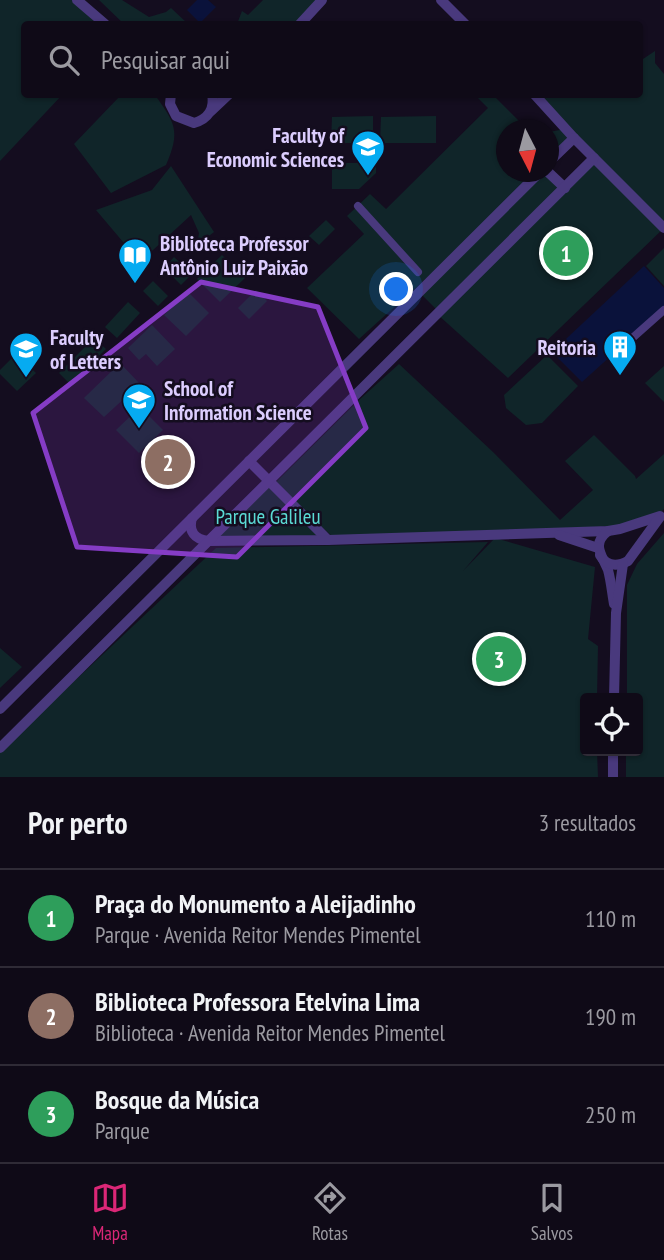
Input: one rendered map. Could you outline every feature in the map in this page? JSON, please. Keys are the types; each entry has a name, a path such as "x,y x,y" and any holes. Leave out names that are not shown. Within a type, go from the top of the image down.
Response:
{"street":[{"path":"78,0 102,21"},
{"path":"303,21 322,0"},
{"path":"441,0 462,21"},
{"path":"169,98 176,117 187,122 200,121 225,98"},
{"path":"209,113 213,98"},
{"path":"538,98 664,228"},
{"path":"559,152 574,138"},
{"path":"0,748 594,158"},
{"path":"0,709 530,182"},
{"path":"559,182 565,188"},
{"path":"358,206 418,272"},
{"path":"620,349 664,310"},
{"path":"249,461 328,540"},
{"path":"192,518 191,531 195,536 208,541 328,540 608,531 662,514"},
{"path":"614,693 616,614 623,564 632,556 662,514"},
{"path":"620,529 631,537 634,550 632,556"},
{"path":"608,531 599,541 599,551 608,570 616,614"},
{"path":"546,533 599,551 607,563 623,564"},
{"path":"613,756 613,777"}],"highlighted area":[{"path":"201,282 318,307 366,428 237,557 77,547 33,413"}],"green space":[{"path":"0,0 72,0 94,21 21,21 21,98 59,98 0,161"},
{"path":"99,0 122,0 149,17 171,8 185,21 121,21"},
{"path":"263,0 317,0 299,21 238,21 242,11 248,15"},
{"path":"655,51 655,63 664,74 664,226 537,98 643,98 643,59"},
{"path":"118,98 157,98 174,128 173,144 166,165 111,193 74,144"},
{"path":"478,98 496,98 517,119 496,119 496,182 559,182 565,187 594,158 664,228 508,378 437,314 439,312 419,292 432,273 359,339 307,288 364,234 347,216 370,194 386,209 488,108"},
{"path":"373,116 373,143 331,143 332,117"},
{"path":"436,116 436,143 380,143 381,117"},
{"path":"565,129 574,138 559,153 559,130"},
{"path":"332,163 376,163 376,173 359,189 332,189"},
{"path":"171,166 214,232 197,245 199,233 191,215 140,262 96,210 152,190"},
{"path":"326,220 335,229 319,245 309,236"},
{"path":"664,248 664,286 646,266"},
{"path":"222,255 245,278 220,302 197,279"},
{"path":"174,257 192,274 181,285 164,268"},
{"path":"153,281 168,296 158,306 143,291"},
{"path":"256,290 267,301 249,319 238,308"},
{"path":"188,292 209,313 186,336 164,315"},
{"path":"128,302 140,313 117,338 105,327"},
{"path":"152,325 175,349 157,366 146,354 139,360 128,348"},
{"path":"94,338 106,349 70,384 59,373"},
{"path":"16,354 36,373 17,391 0,374 0,370"},
{"path":"547,355 578,386 542,423 526,425 506,408 504,395"},
{"path":"120,363 140,384 104,417 84,398"},
{"path":"399,364 493,452 560,520 593,490 565,461 594,435 636,479 664,454 664,509 658,515 619,526 333,537 274,484"},
{"path":"664,366 664,402 645,383"},
{"path":"140,407 163,430 139,453 116,430"},
{"name":"Parque Galileu","path":"269,481 328,540 208,541"},
{"path":"664,533 664,777 626,777 626,756 643,756 643,693 627,693 627,585 637,564"},
{"path":"495,538 595,567 588,639 598,646 597,693 580,693 580,756 597,756 598,777 0,777 0,751 216,548 488,542 463,571"},
{"path":"0,648 22,667 0,688"}],"shaded area":[{"path":"197,0 208,0 216,7 202,21 198,21 187,10"},
{"path":"644,266 664,288 664,308 582,382 552,352"}],"place":[{"name":"Faculty of Economic Sciences","path":"368,177"},
{"name":"Praça do Monumento a Aleijadinho","path":"566,253"},
{"name":"Biblioteca Professor Antônio Luiz Paixão","path":"135,285"},
{"name":"Reitoria","path":"620,377"},
{"name":"Faculty of Letters","path":"26,379"},
{"name":"School of Information Science","path":"139,430"},
{"name":"Biblioteca Professora Etelvina Lima","path":"168,462"},
{"name":"Bosque da Música","path":"499,659"}]}
